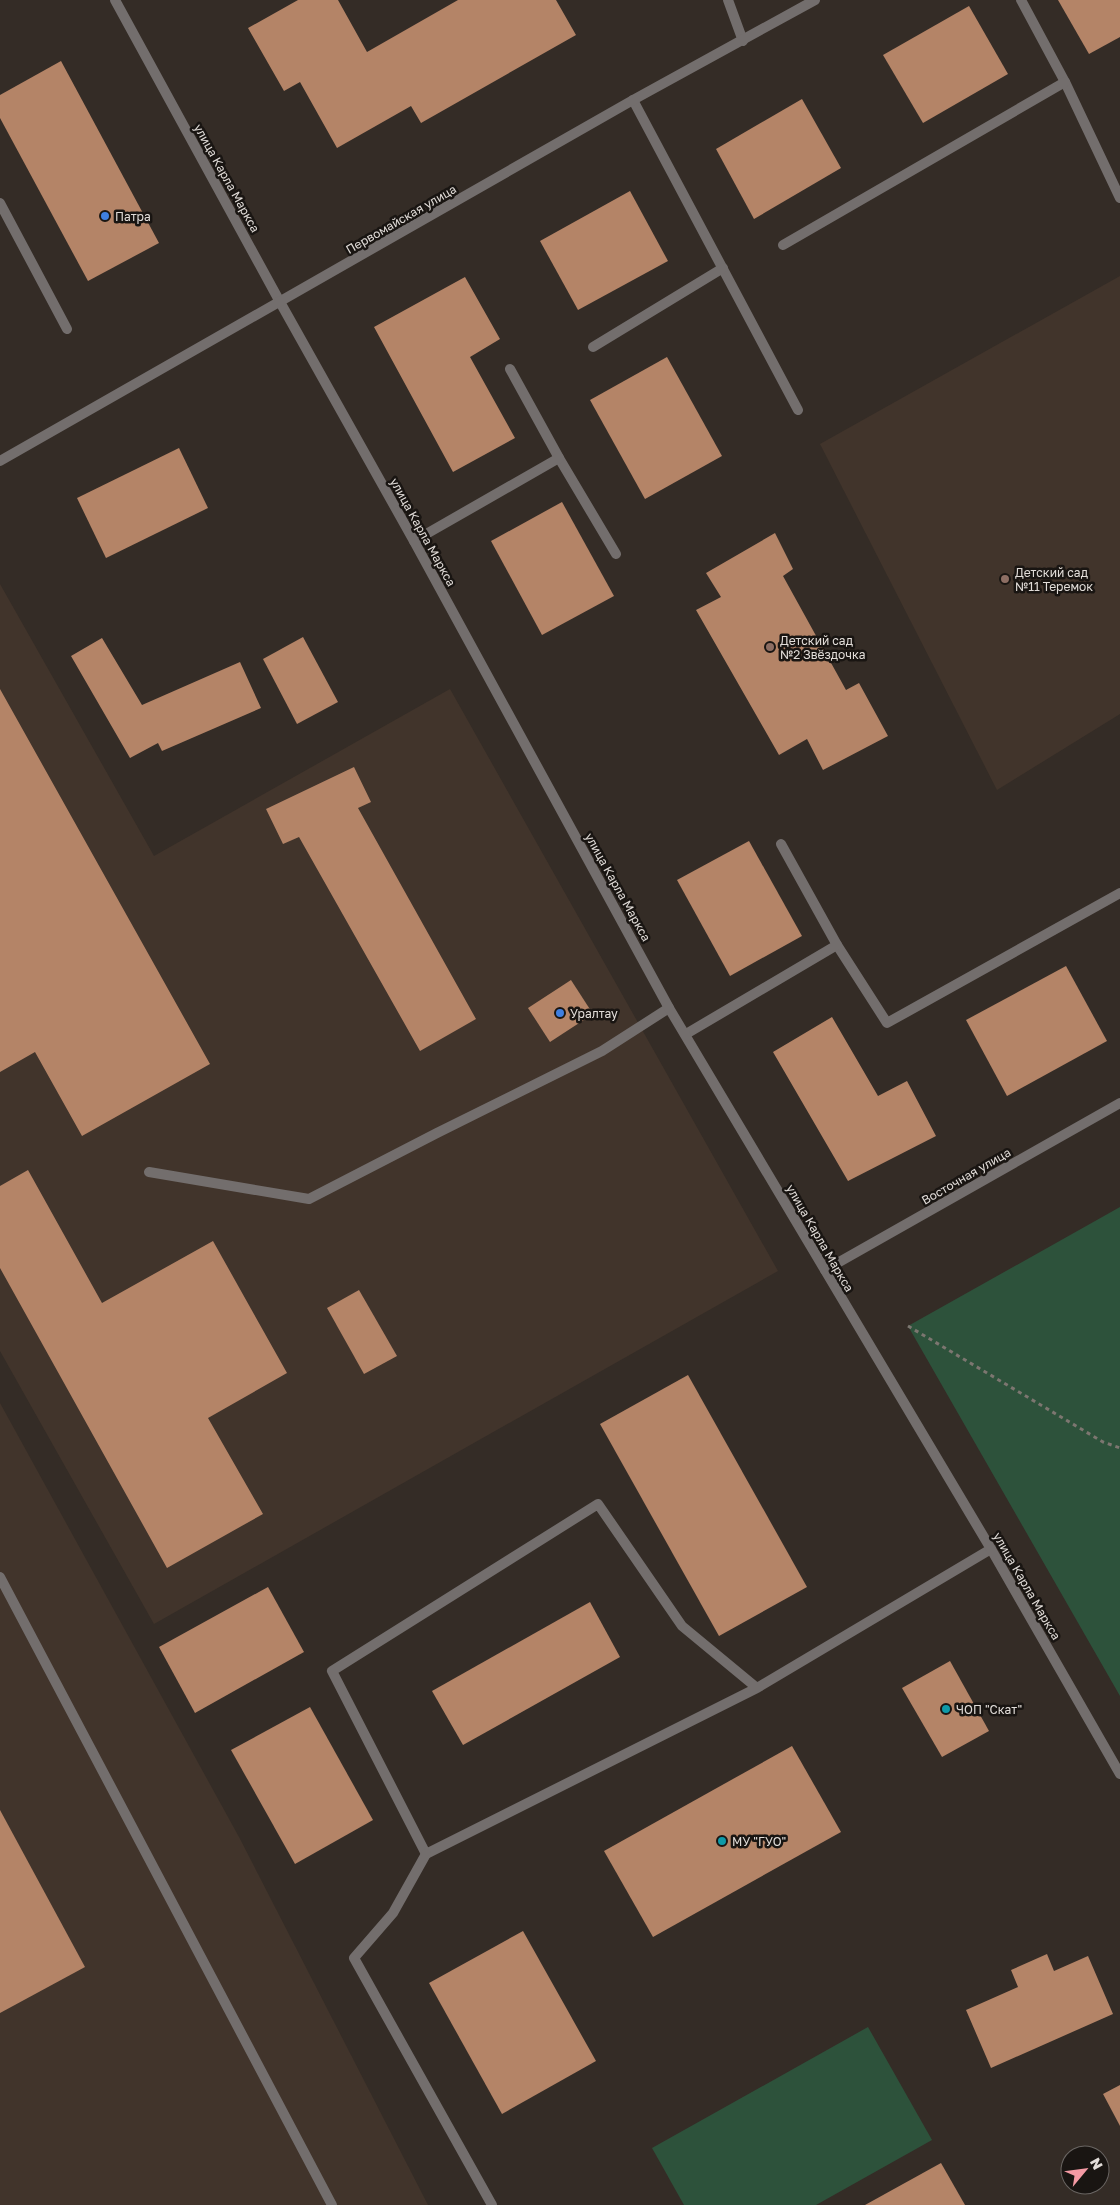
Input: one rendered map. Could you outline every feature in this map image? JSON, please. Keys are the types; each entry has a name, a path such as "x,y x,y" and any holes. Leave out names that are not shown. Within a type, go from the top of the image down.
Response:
{"street":[{"name":"улица Карла Маркса","path":"116,0 669,1008 991,1549 1120,1774"},
{"path":"728,0 742,41"},
{"name":"Первомайская улица","path":"0,461 633,100 815,0"},
{"path":"1021,0 1065,82 1120,198"},
{"path":"783,245 1065,82"},
{"path":"633,100 798,410"},
{"path":"0,203 67,329"},
{"path":"593,347 723,268"},
{"path":"510,369 559,458 616,554"},
{"path":"414,541 559,458"},
{"path":"781,844 837,945 887,1023 1120,893"},
{"path":"686,1034 837,945"},
{"path":"149,1172 310,1199 602,1051 669,1008"},
{"name":"Восточная улица","path":"825,1270 1120,1103"},
{"path":"426,1854 332,1671 598,1504 682,1626 757,1688"},
{"path":"492,2205 354,1958 394,1913 426,1854 757,1688 991,1549"},
{"path":"0,1577 332,2205"}],"path":[{"path":"908,1326 1103,1442 1120,1448"}],"shaded area":[{"name":"Детский сад №11 Теремок","path":"1120,276 1120,714 997,790 820,444"},
{"path":"0,584 154,856 450,689 778,1271 154,1624 0,1351"},
{"path":"0,1403 239,1837 428,2205 0,2205"}],"green space":[{"path":"1120,1207 1120,1696 908,1326"},
{"path":"868,2027 932,2140 816,2205 684,2205 652,2148"}],"building":[{"path":"298,0 338,0 367,52 458,0 556,0 576,35 421,123 411,106 337,148 300,82 284,91 248,28"},
{"path":"1058,0 1120,0 1120,37 1089,54"},
{"path":"969,6 1008,74 923,123 883,55"},
{"path":"61,61 159,243 88,281 0,118 0,95"},
{"path":"802,99 841,168 754,219 716,149"},
{"path":"630,191 668,261 578,310 540,241"},
{"path":"465,277 500,339 470,357 515,438 453,472 374,327"},
{"path":"667,357 722,456 645,499 590,400"},
{"path":"179,448 208,508 106,558 77,498"},
{"path":"562,502 614,596 542,635 491,541"},
{"name":"Детский сад №2 Звёздочка","path":"775,533 793,569 783,576 846,690 859,683 888,736 823,770 807,739 779,755 696,610 721,597 706,573"},
{"path":"303,637 338,702 297,724 263,659"},
{"path":"102,638 142,705 240,662 261,708 162,751 158,743 130,758 71,656"},
{"path":"0,689 210,1064 82,1136 35,1052 0,1072"},
{"path":"354,767 371,802 358,808 476,1019 420,1051 299,837 283,844 266,809"},
{"path":"749,841 802,936 730,976 677,880"},
{"path":"1066,966 1107,1041 1007,1096 966,1020"},
{"path":"571,980 593,1014 550,1042 528,1008"},
{"path":"832,1017 878,1096 907,1081 936,1136 848,1181 773,1052"},
{"path":"28,1170 102,1303 213,1241 287,1373 208,1418 263,1514 167,1568 0,1268 0,1186"},
{"path":"359,1290 397,1356 364,1374 327,1308"},
{"path":"688,1375 807,1587 719,1636 600,1424"},
{"path":"268,1587 304,1652 195,1713 159,1647"},
{"path":"590,1602 620,1657 463,1745 432,1691"},
{"name":"ЧОП \"Скат\"","path":"950,1661 989,1731 942,1757 902,1688"},
{"path":"310,1707 373,1820 295,1864 231,1750"},
{"name":"МУ \"ГУО\"","path":"792,1746 841,1832 653,1937 604,1851"},
{"path":"0,1810 85,1967 0,2013"},
{"path":"523,1931 596,2061 502,2114 429,1983"},
{"path":"1047,1954 1054,1971 1088,1956 1113,2014 991,2068 966,2010 1018,1987 1011,1970"},
{"path":"1120,2085 1120,2126 1103,2094"},
{"path":"941,2163 965,2205 865,2205"}],"place":[{"name":"Патра","path":"105,216"},
{"name":"Детский сад №11 Теремок","path":"1005,579"},
{"name":"Детский сад №2 Звёздочка","path":"770,647"},
{"name":"Уралтау","path":"560,1013"},
{"name":"ЧОП \"Скат\"","path":"946,1709"},
{"name":"МУ \"ГУО\"","path":"722,1841"}]}
